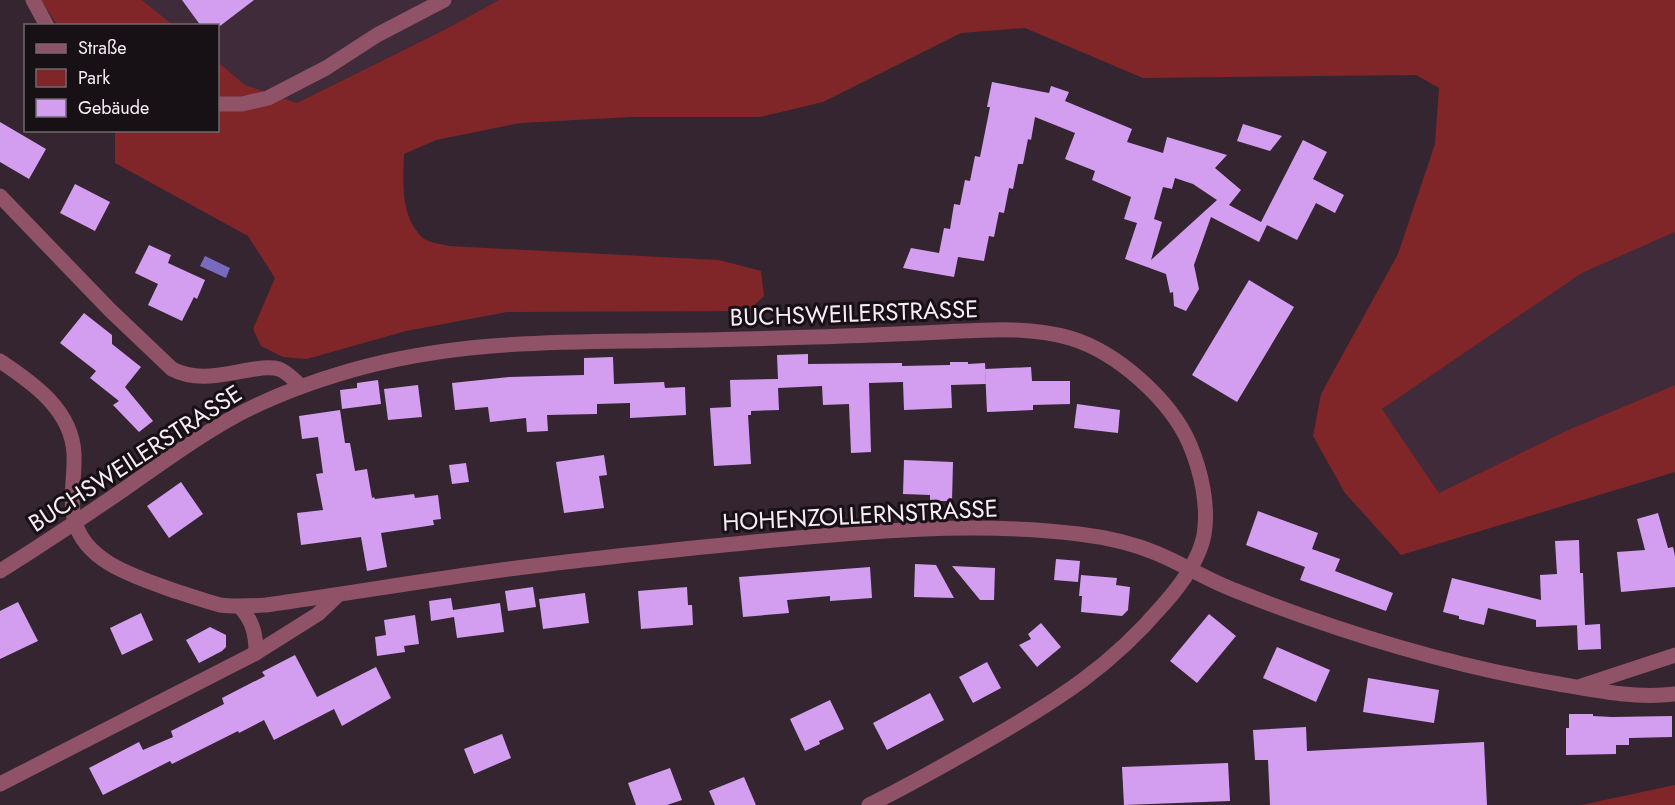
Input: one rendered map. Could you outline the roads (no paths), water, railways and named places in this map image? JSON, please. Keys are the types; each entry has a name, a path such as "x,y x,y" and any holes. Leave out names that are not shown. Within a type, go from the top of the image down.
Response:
{"street":[{"path":"33,0 45,24"},
{"path":"219,104 242,104 268,98 326,68 377,34 444,0"},
{"path":"0,196 110,310 172,369 183,375 199,377 276,368 301,386"},
{"name":"BUCHSWEILERSTRASSE","path":"0,571 229,419 301,386 386,362 452,349 561,342 724,340 968,331 1023,331 1052,334 1075,340 1098,350 1155,394 1185,432 1200,474 1205,514 1204,535 1190,569 1173,593 1121,651 1068,692 958,758 869,805"},
{"path":"0,361 38,388 58,410 70,432 74,454 71,484 75,523"},
{"name":"HOHENZOLLERNSTRASSE","path":"75,523 82,537 93,550 110,564 138,578 197,598 240,607 337,596 479,573 603,557 879,532 1018,530 1080,534 1155,552 1230,589 1299,615 1458,663 1627,695 1675,694"},
{"path":"0,784 256,653 318,614 337,596"},
{"path":"240,607 248,616 253,627 256,653"},
{"name":"HOHENZOLLERNSTRASSE","path":"1578,687 1675,655"}]}
